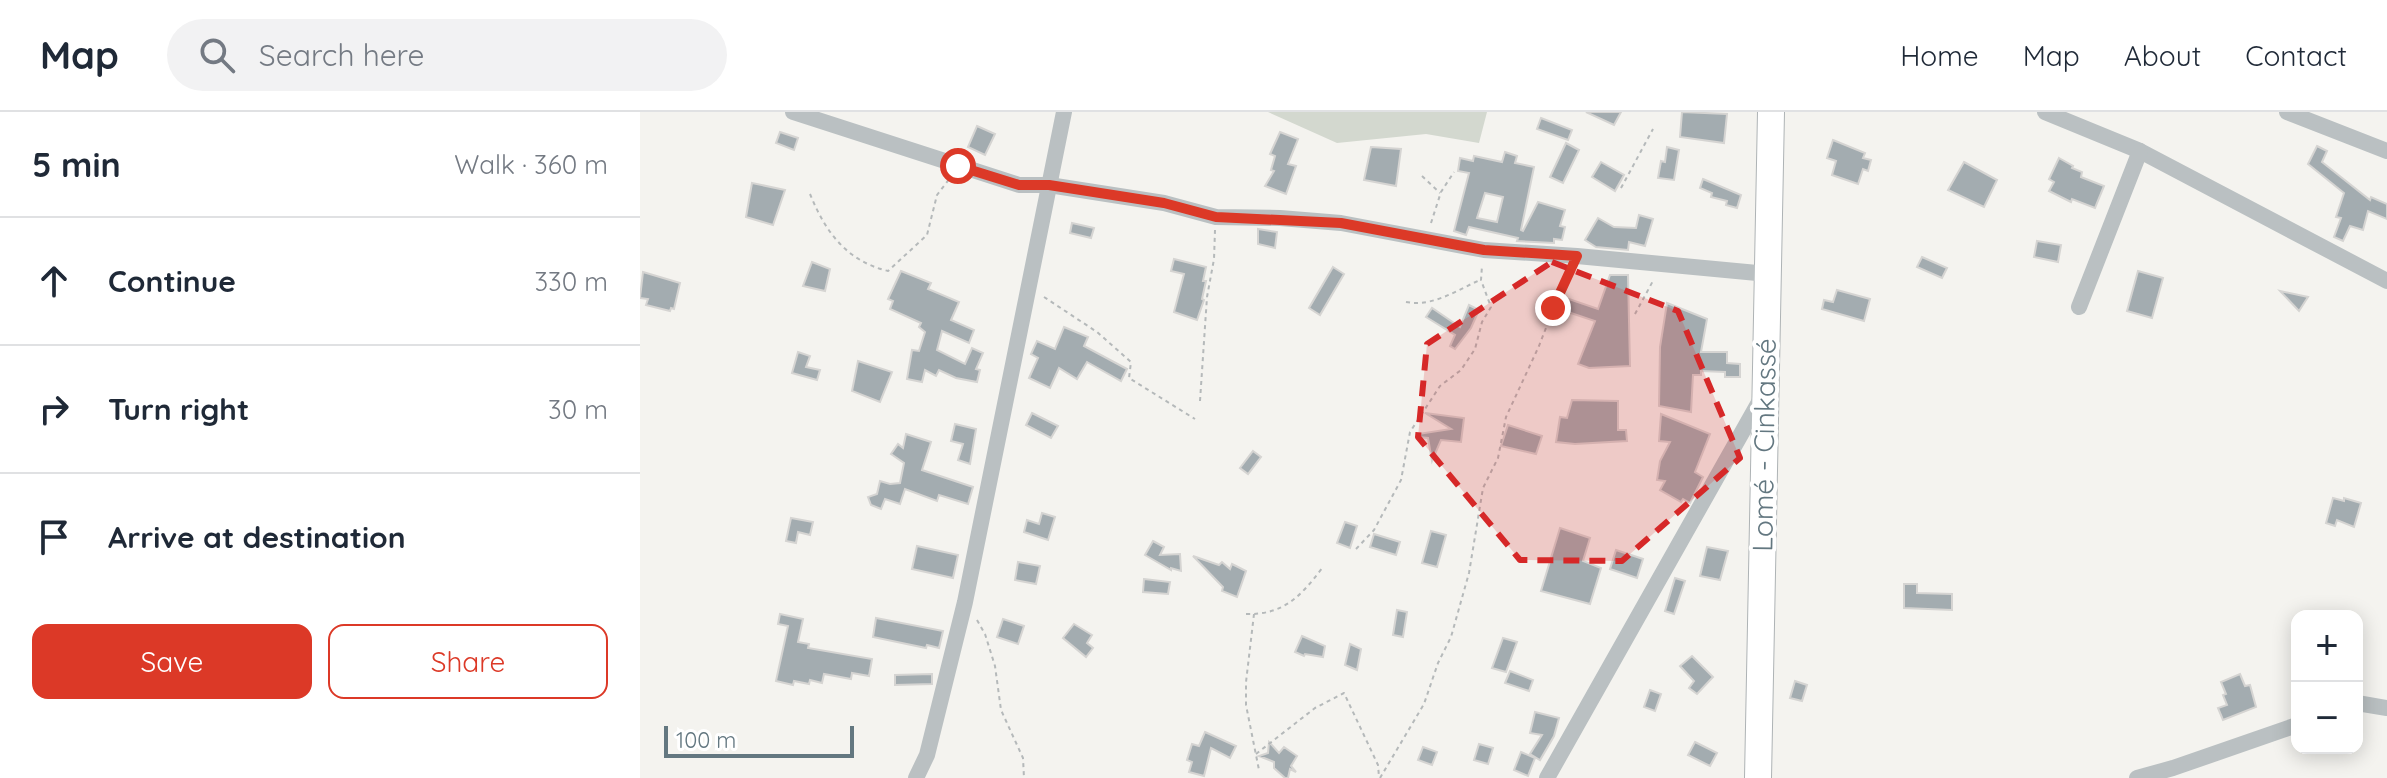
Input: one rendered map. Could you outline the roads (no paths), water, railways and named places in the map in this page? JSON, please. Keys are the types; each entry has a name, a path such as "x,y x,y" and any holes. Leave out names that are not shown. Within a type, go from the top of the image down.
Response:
{"highway":[{"name":"Lomé - Cinkassé","path":"1758,778 1771,112"}],"street":[{"path":"793,112 1019,185 1049,185 1164,203 1216,217 1341,223 1484,250 1768,274"},
{"path":"916,778 927,755 965,602 1064,112"},
{"path":"2045,112 2140,151 2387,281"},
{"path":"2287,112 2387,151"},
{"path":"2079,307 2140,151"},
{"path":"1547,778 1765,392"},
{"path":"2363,704 2387,708"},
{"path":"2137,778 2291,727"}]}
